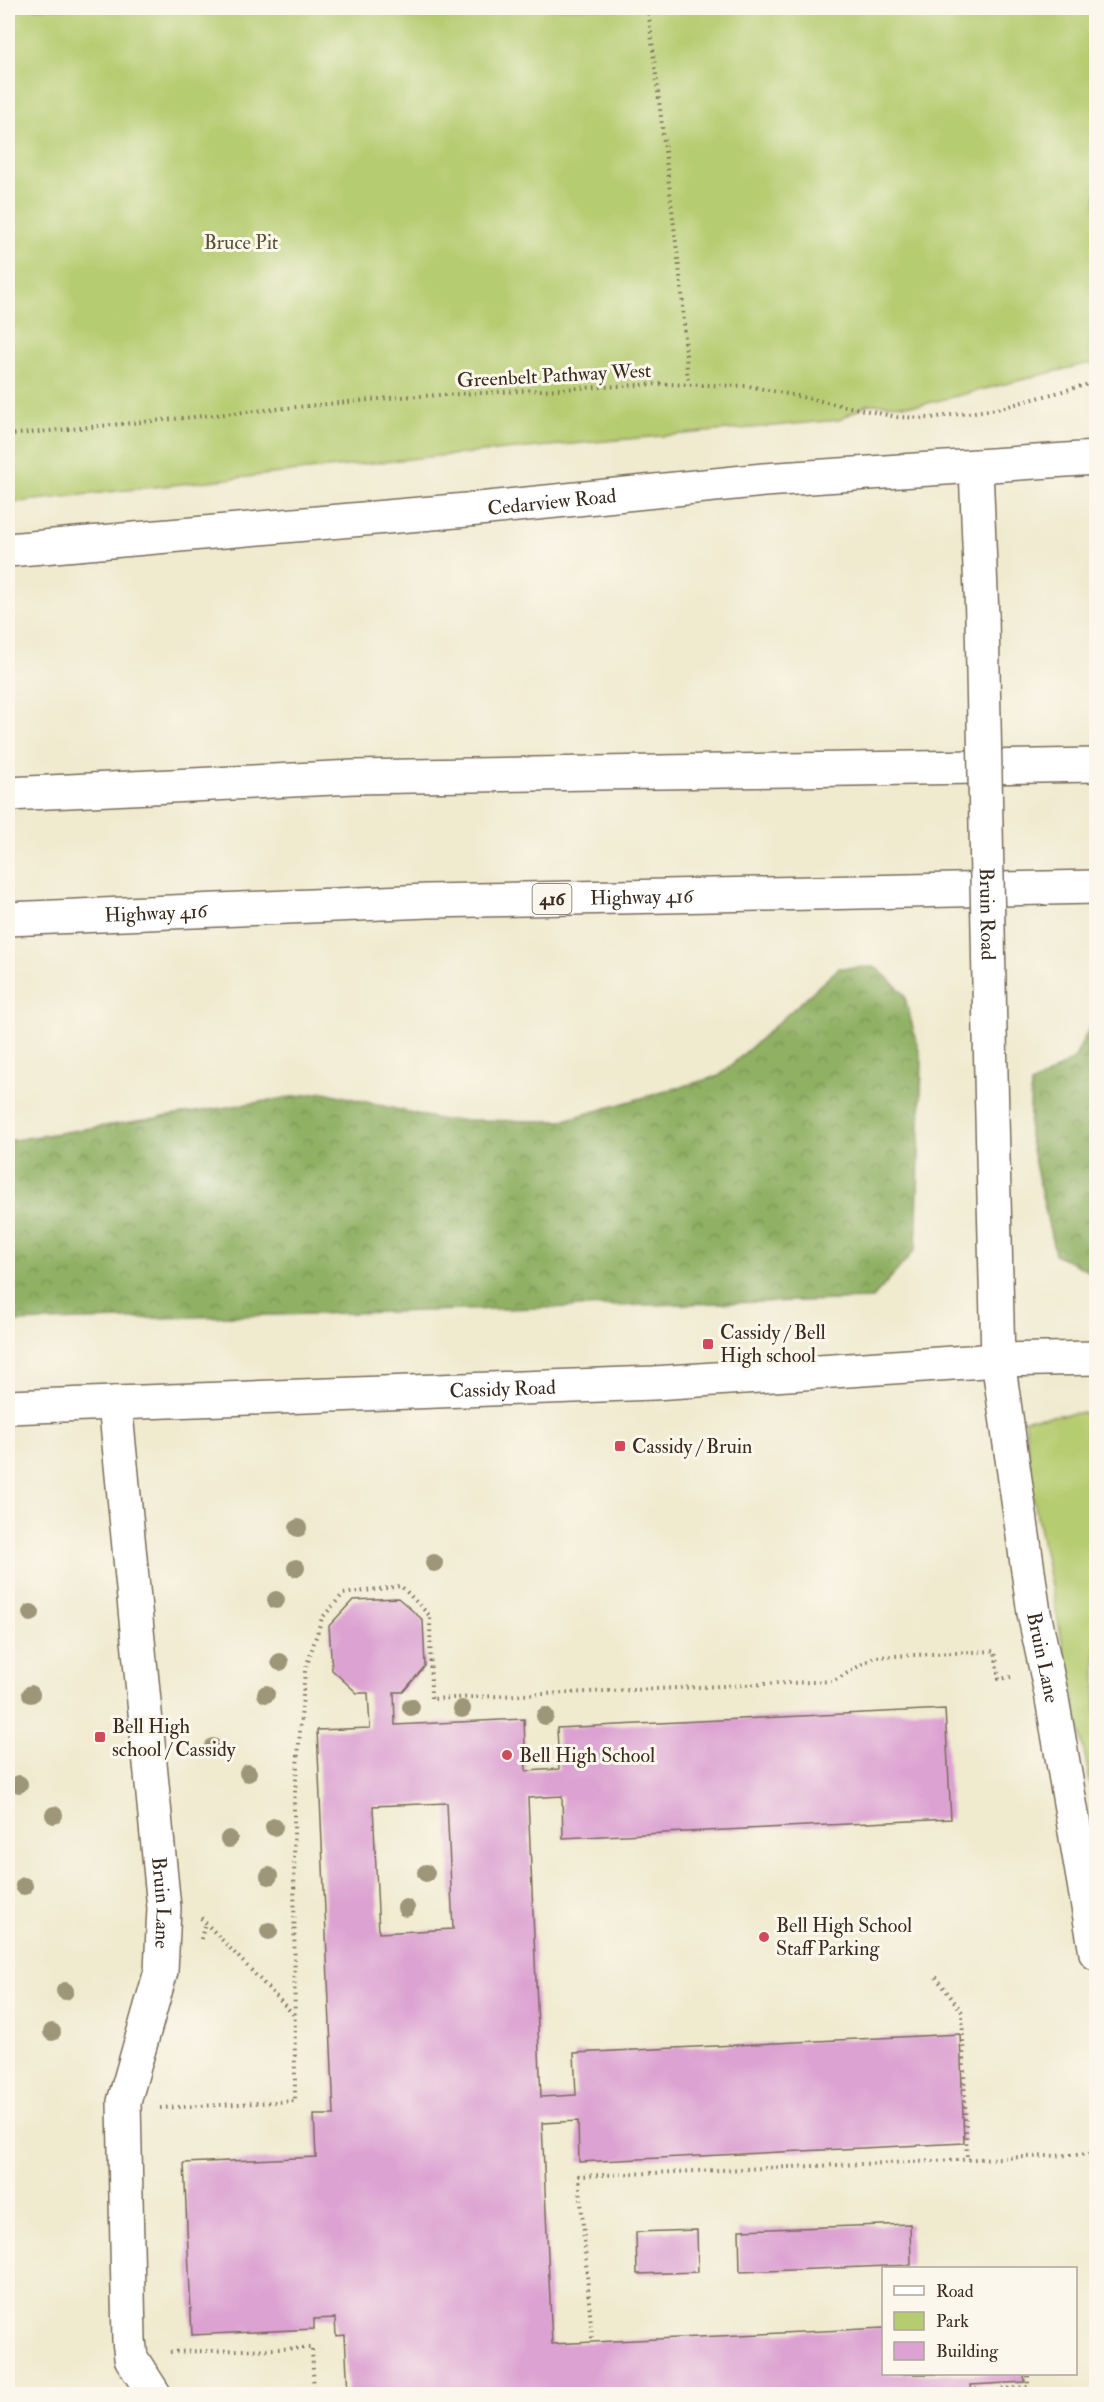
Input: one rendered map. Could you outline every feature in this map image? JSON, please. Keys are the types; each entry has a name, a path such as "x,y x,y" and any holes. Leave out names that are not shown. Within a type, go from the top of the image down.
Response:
{"main road":[{"name":"Cedarview Road","path":"8,550 454,511 764,480 976,468 1096,458"},
{"name":"Bruin Road","path":"976,468 982,617 998,1360"},
{"path":"8,794 354,777 1096,765"},
{"name":"Highway 416","path":"8,919 428,901 1096,887"},
{"name":"Cassidy Road","path":"8,1407 654,1383 998,1360 1096,1358"},
{"name":"Bruin Lane","path":"998,1360 1034,1613 1047,1673 1096,1953"},
{"name":"Bruin Lane","path":"115,1403 164,1908 161,1971 124,2102 129,2340 131,2358 154,2394"}],"path":[{"path":"648,8 682,293 688,384"},
{"name":"Greenbelt Pathway West","path":"8,435 400,397 688,384 749,386 897,417 930,418 997,409 1096,382"},
{"path":"158,2119 159,2108 295,2101 294,1803 304,1671 322,1618 344,1594 401,1586 430,1616 431,1699 834,1681 874,1657 993,1651 999,1679 1047,1673"},
{"path":"161,1877 295,2016"},
{"path":"936,1977 962,2012 967,2160"},
{"path":"592,2338 579,2176 1096,2154"},
{"path":"163,2352 312,2348 314,2394"},
{"path":"1002,2394 1001,2389 1028,2387 1028,2375"},
{"path":"975,2390 987,2394"}],"green space":[{"name":"Bruce Pit","path":"8,8 1096,8 1096,364 1085,364 920,405 868,404 839,420 427,457 8,503"},
{"path":"876,967 904,994 922,1062 916,1249 872,1299 8,1322 8,1141 324,1092 442,1120 561,1121 719,1076 839,968"},
{"path":"1096,1014 1096,1275 1055,1254 1029,1136 1031,1085 1074,1059"},
{"path":"1096,1411 1096,1811 1033,1496 1025,1419"}],"building":[{"path":"398,1598 423,1620 425,1666 403,1692 394,1692 395,1725 524,1719 526,1771 559,1769 557,1728 945,1709 951,1819 563,1838 562,1796 528,1798 541,2097 576,2095 574,2053 960,2034 964,2143 579,2162 578,2121 542,2123 552,2344 882,2328 882,2375 1024,2375 1025,2382 971,2385 972,2394 348,2394 345,2335 336,2336 335,2318 314,2319 314,2329 192,2335 184,2163 316,2157 314,2115 334,2115 317,1730 370,1728 368,1693 357,1693 332,1670 329,1626 353,1600","holes":["447,1803 453,1929 379,1933 373,1806"]},
{"path":"910,2224 911,2265 740,2272 739,2230"},
{"path":"697,2230 698,2272 637,2274 636,2232"}],"place":[{"name":"Cassidy / Bell High school","path":"708,1344"},
{"name":"Cassidy / Bruin","path":"620,1446"},
{"name":"Bell High school / Cassidy","path":"100,1737"},
{"name":"Bell High School","path":"507,1755"},
{"name":"Bell High School Staff Parking","path":"764,1937"}]}
